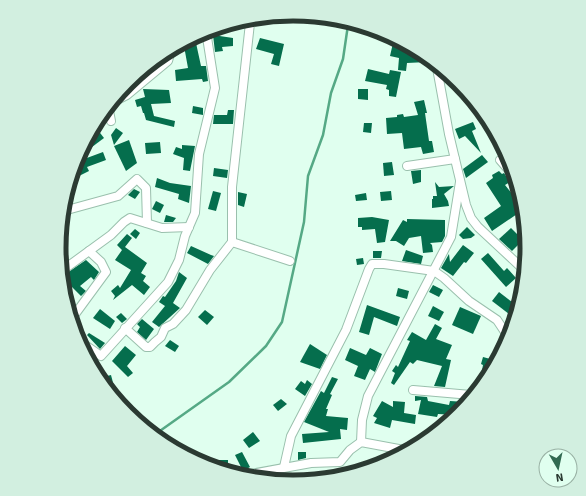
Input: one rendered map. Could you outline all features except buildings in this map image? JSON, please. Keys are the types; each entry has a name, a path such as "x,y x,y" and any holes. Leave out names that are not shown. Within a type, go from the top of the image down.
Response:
{"street":[{"path":"125,328 146,347 150,347 161,337 165,328 173,324 186,310 210,270 232,242 232,187 250,25"},
{"path":"89,347 101,356 109,349 125,328 168,282 179,260 185,236 197,205 199,154 214,88 207,38"},
{"path":"123,96 168,61 169,58"},
{"path":"438,73 460,182 471,218 478,227 520,265"},
{"path":"110,114 111,121"},
{"path":"407,166 455,159"},
{"path":"500,160 505,166"},
{"path":"69,209 118,196 137,179 146,188 146,223"},
{"path":"361,442 362,420 368,396 434,271 450,237 460,182"},
{"path":"67,267 130,218 170,229 189,227"},
{"path":"232,242 290,261"},
{"path":"76,313 106,272 101,262 89,251"},
{"path":"284,467 291,436 346,330 372,264 384,264 434,271 469,301 497,320 504,331"},
{"path":"413,390 467,395"},
{"path":"259,472 311,463 340,462 350,450 361,442 399,449"}],"waterway":[{"path":"159,431 229,382 266,346 282,322 304,222 308,176 323,135 331,93 343,59 348,28"}]}
